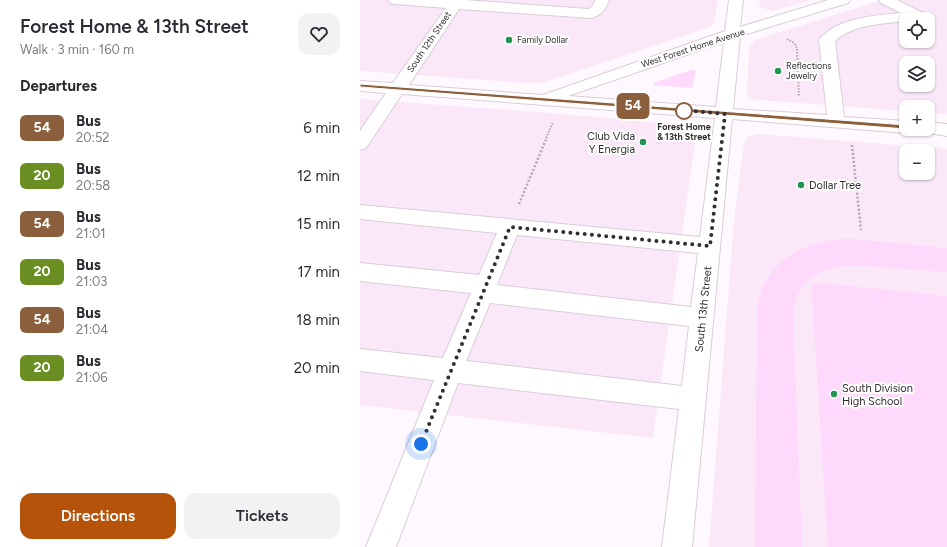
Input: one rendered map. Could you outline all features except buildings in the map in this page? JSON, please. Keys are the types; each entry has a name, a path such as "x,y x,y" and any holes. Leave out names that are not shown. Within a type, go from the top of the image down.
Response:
{"street":[{"path":"395,0 456,2 591,14 599,8 602,0"},
{"name":"South 13th Street","path":"677,547 725,114 736,0"},
{"name":"West Forest Home Avenue","path":"543,99 732,34 844,0"},
{"path":"836,122 827,40 833,33 862,22 918,16 886,0"},
{"name":"South 12th Street","path":"360,144 456,2"},
{"path":"360,86 899,126"},
{"path":"935,129 947,130"},
{"path":"360,212 710,246"},
{"path":"381,547 450,371 510,227"},
{"path":"360,272 702,318"},
{"path":"360,360 694,399"}],"path":[{"path":"784,36 794,43 797,48 799,100"},
{"path":"510,227 554,119"},
{"path":"852,145 861,230"}],"shaded area":[{"path":"360,0 718,0 713,24 710,27 542,83 529,83 360,71"},
{"path":"759,0 812,0 772,11 760,7"},
{"path":"882,0 947,0 947,114 935,113 935,100 899,100 899,110 758,100 751,98 747,95 749,48 755,40"},
{"path":"691,70 696,71 692,88 654,85 653,83"},
{"path":"360,99 551,113 683,125 691,128 695,133 695,143 653,438 360,405"},
{"name":"South Division High School","path":"758,134 899,145 899,180 935,180 935,148 947,149 947,547 709,547 734,221 744,144 747,137"},
{"path":"839,239 855,239 947,248 947,272 861,266 831,268 818,273 807,282 798,294 793,311 802,547 755,547 757,312 760,296 773,270 783,260 808,247"},
{"path":"811,282 947,296 947,547 828,547"}],"bus line":[{"name":"54","path":"360,86 899,126"}],"place":[{"name":"Family Dollar","path":"509,40"},
{"name":"Reflections Jewelry","path":"778,71"},
{"name":"Forest Home & 13th Street","path":"684,111"},
{"name":"Club Vida Y Energia","path":"643,142"},
{"name":"Dollar Tree","path":"801,185"},
{"name":"South Division High School","path":"834,394"}],"route":[{"path":"421,444 510,227 710,246 725,114 682,110 684,111"}]}
